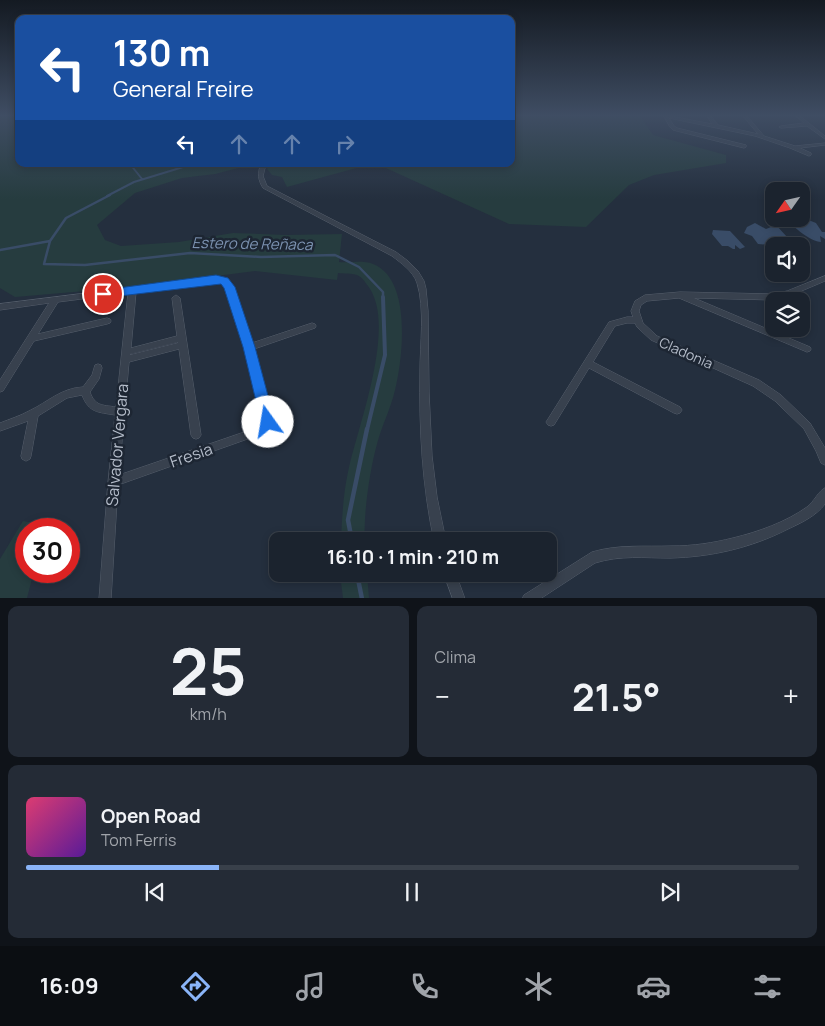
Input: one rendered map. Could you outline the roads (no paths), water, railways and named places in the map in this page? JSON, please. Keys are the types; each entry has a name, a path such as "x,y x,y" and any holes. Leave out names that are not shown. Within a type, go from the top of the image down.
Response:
{"street":[{"path":"736,144 744,146"},
{"path":"785,144 809,154"},
{"path":"795,147 825,144"},
{"path":"262,167 260,170 262,183 265,187 394,254 408,265 421,283 425,447 430,502 438,532"},
{"path":"551,422 588,363 597,345 612,324 627,320 637,320 636,307 645,298 680,295 774,297 825,278"},
{"path":"0,306 216,279 224,280 229,287 249,347 312,326"},
{"name":"Salvador Vergara","path":"105,598 113,482 132,291"},
{"path":"680,295 807,349"},
{"path":"176,298 196,435"},
{"path":"0,388 56,300"},
{"name":"Cladonia","path":"637,320 648,334 660,342 756,383 778,398 807,426 825,460"},
{"path":"33,338 107,321"},
{"path":"126,356 183,342"},
{"name":"Fresia","path":"113,482 256,432 266,426 268,416 249,347"},
{"path":"588,363 677,410"},
{"path":"85,391 96,376 98,368"},
{"path":"85,391 88,401 92,406 120,412"},
{"path":"0,427 34,414 59,396 69,392 85,391"},
{"path":"26,456 34,414"},
{"path":"528,598 592,558 604,554 629,551 673,552 702,550 756,538 801,517 819,504 825,495"},
{"path":"453,582 459,598"}],"water":[{"path":"810,221 816,223 822,232 825,232 825,239 820,236 821,242 812,240 796,228 810,228"},
{"path":"755,223 766,229 779,228 787,237 765,237 765,245 758,244 752,236 744,233 747,227"},
{"path":"713,230 730,231 745,247 740,249 735,245 735,249 733,249 728,246 722,246 712,234"}],"waterway":[{"path":"132,167 142,179"},
{"name":"Estero de Reñaca","path":"107,196 134,182 183,167"},
{"name":"Estero de Reñaca","path":"50,241 66,218 110,195"},
{"path":"0,250 50,241"},
{"name":"Estero de Reñaca","path":"50,241 44,264 85,265 190,253 261,257 335,255 359,267 383,292 383,297"},
{"name":"Estero de Reñaca","path":"367,430 385,355 383,297"},
{"name":"Estero de Reñaca","path":"350,532 348,520 367,429"},
{"name":"Estero de Reñaca","path":"359,582 362,598"}]}
